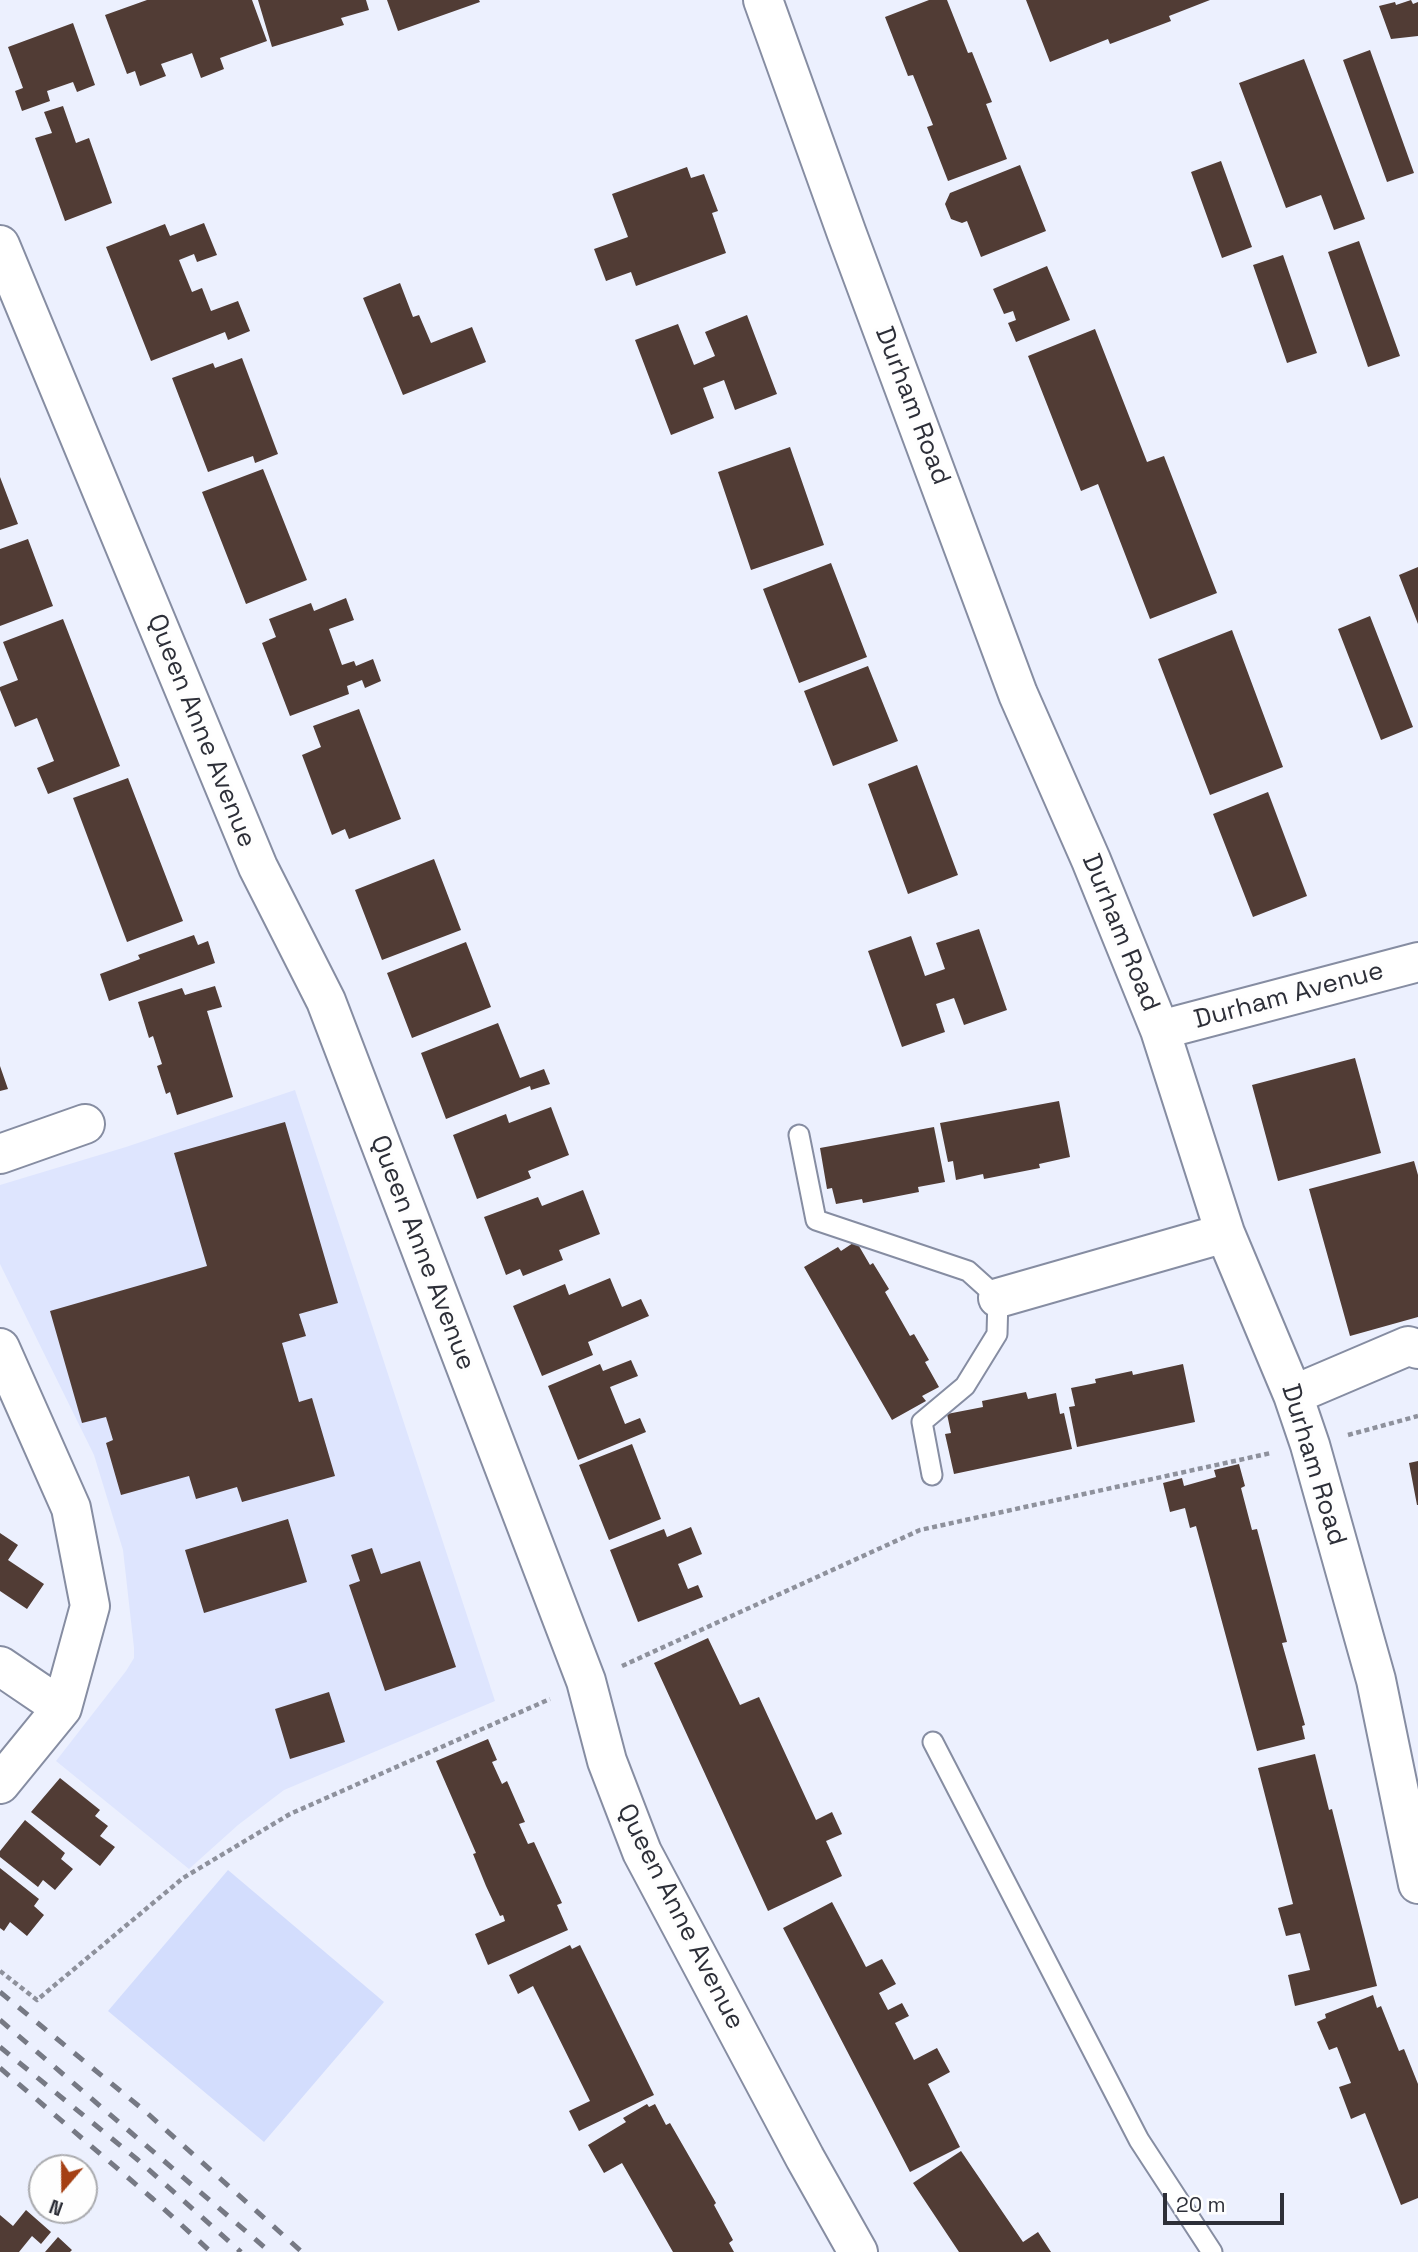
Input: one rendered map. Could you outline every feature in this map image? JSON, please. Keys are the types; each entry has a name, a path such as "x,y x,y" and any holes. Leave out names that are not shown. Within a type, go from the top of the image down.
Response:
{"street":[{"name":"Durham Road","path":"773,3 847,234 1018,694 1091,860 1160,1030 1225,1233 1293,1395 1310,1445 1376,1680 1418,1884"},
{"name":"Queen Anne Avenue","path":"0,245 258,867 326,1001 586,1681 607,1761 642,1852 804,2158 858,2252"},
{"name":"Durham Avenue","path":"1160,1030 1418,962"},
{"path":"0,1154 85,1124"},
{"path":"998,1298 1225,1233"},
{"path":"1293,1395 1408,1346 1418,1349"},
{"path":"0,1348 71,1508 90,1606 62,1707 0,1783"},
{"path":"0,1665 62,1707"}],"lane":[{"path":"799,1135 816,1220 968,1270 998,1298 997,1334 965,1386 922,1422 932,1475"},
{"path":"933,1742 1139,2140 1212,2252"}],"path":[{"path":"0,1970 37,2000 183,1878 290,1814 920,1530 1310,1445 1418,1416"}],"shaded area":[{"path":"295,1090 495,1701 284,1790 238,1825 189,1869 56,1761 126,1671 134,1658 134,1648 123,1550 94,1455 0,1264 0,1185 126,1147"},
{"path":"228,1870 384,2002 264,2142 108,2011"}],"building":[{"path":"147,0 252,0 267,41 220,58 224,69 201,78 192,53 161,64 166,76 140,86 135,71 127,74 105,15"},
{"path":"258,0 366,0 369,10 341,18 344,25 272,47"},
{"path":"387,0 479,0 480,2 398,31"},
{"path":"929,0 947,0 968,53 972,52 992,102 986,104 1007,159 948,181 927,127 933,125 913,75 908,76 885,17"},
{"path":"1026,0 1210,0 1169,16 1171,21 1110,44 1108,39 1050,62"},
{"path":"1411,0 1413,4 1418,2 1418,36 1391,39 1379,6 1395,2 1396,5"},
{"path":"73,23 95,85 77,92 73,82 47,91 50,101 22,111 15,91 23,88 8,47"},
{"path":"1370,50 1414,173 1387,182 1343,60"},
{"path":"1304,59 1365,219 1334,230 1321,195 1286,208 1239,83"},
{"path":"63,106 76,143 89,138 112,203 65,221 35,138 52,133 44,112"},
{"path":"1221,161 1252,247 1222,258 1191,172"},
{"path":"1020,165 1046,231 981,257 967,221 962,223 951,219 945,204 950,193"},
{"path":"687,167 691,178 704,174 718,211 712,213 726,253 636,286 631,272 606,281 594,249 628,237 612,194"},
{"path":"204,223 217,255 197,262 194,254 179,260 192,292 202,288 211,311 238,301 250,331 228,340 225,332 151,361 106,247 165,224 170,236"},
{"path":"1359,241 1400,356 1368,367 1328,252"},
{"path":"1283,255 1317,353 1287,363 1253,265"},
{"path":"1047,266 1070,320 1016,342 1008,323 1016,320 1013,311 1004,314 993,289"},
{"path":"400,283 413,317 419,315 431,343 472,327 486,362 403,395 363,298"},
{"path":"747,315 777,394 735,410 724,380 703,388 714,418 671,435 635,340 678,324 694,365 715,356 705,332"},
{"path":"1095,329 1147,462 1164,456 1217,593 1150,619 1098,484 1081,491 1028,356"},
{"path":"242,358 278,454 255,463 253,456 208,472 172,378 213,363 215,368"},
{"path":"790,447 824,545 751,570 718,472"},
{"path":"263,469 307,580 246,604 202,492"},
{"path":"0,477 18,524 0,530"},
{"path":"28,539 53,606 0,626 0,549"},
{"path":"831,563 867,657 799,683 763,589"},
{"path":"1418,567 1418,624 1399,575"},
{"path":"346,598 354,620 329,629 342,665 354,661 356,666 373,659 381,681 365,688 362,680 347,686 349,694 290,716 262,643 276,637 269,619 311,603 314,611"},
{"path":"1370,616 1413,727 1381,740 1338,629"},
{"path":"63,619 120,766 48,794 37,768 54,761 37,718 15,727 0,690 0,687 18,680 3,642"},
{"path":"1232,630 1283,767 1210,795 1158,659"},
{"path":"868,666 898,741 833,766 804,691"},
{"path":"359,709 401,819 349,839 345,829 332,835 302,755 321,747 313,726"},
{"path":"917,765 958,875 908,894 868,784"},
{"path":"128,778 183,921 127,942 73,798"},
{"path":"1268,792 1307,896 1253,917 1213,814"},
{"path":"434,859 461,930 382,960 355,890"},
{"path":"979,929 1007,1010 964,1025 954,998 936,1004 945,1032 902,1047 868,951 911,936 925,976 945,969 936,943"},
{"path":"194,935 198,945 208,941 215,963 109,1001 100,974 140,959 138,955"},
{"path":"466,942 491,1007 412,1038 387,973"},
{"path":"215,986 222,1007 207,1011 233,1097 177,1115 170,1092 166,1094 157,1066 162,1064 153,1036 149,1038 138,1002 182,988 185,995"},
{"path":"498,1023 520,1078 544,1069 550,1084 531,1090 530,1086 446,1119 421,1053"},
{"path":"1355,1058 1381,1153 1278,1181 1252,1085"},
{"path":"0,1066 8,1089 0,1091"},
{"path":"1059,1101 1070,1157 1039,1164 1040,1168 984,1179 983,1174 956,1180 953,1161 948,1162 940,1123"},
{"path":"551,1107 569,1155 528,1171 531,1178 477,1199 453,1135 506,1114 509,1123"},
{"path":"285,1122 338,1303 299,1314 306,1336 282,1343 299,1402 312,1398 335,1476 242,1502 237,1487 196,1499 189,1476 121,1495 106,1443 113,1440 106,1417 82,1423 50,1311 207,1266 174,1153"},
{"path":"934,1127 945,1182 918,1187 919,1192 863,1203 862,1199 836,1204 832,1188 827,1189 820,1148"},
{"path":"1414,1161 1418,1175 1418,1317 1350,1336 1309,1189"},
{"path":"583,1190 600,1234 559,1250 563,1260 523,1276 520,1269 506,1275 484,1217 538,1197 542,1206"},
{"path":"856,1241 889,1289 885,1292 910,1336 914,1334 929,1360 925,1362 939,1387 922,1396 926,1401 892,1420 804,1267 838,1247 841,1251"},
{"path":"610,1278 622,1307 641,1299 649,1316 588,1342 593,1355 542,1376 513,1306 565,1284 569,1295"},
{"path":"631,1360 638,1376 610,1387 625,1424 640,1418 646,1432 578,1460 548,1386 600,1364 603,1371"},
{"path":"1183,1364 1195,1422 1077,1447 1069,1407 1075,1406 1071,1388 1096,1383 1095,1379 1132,1371 1133,1375"},
{"path":"1026,1392 1028,1399 1056,1393 1060,1414 1064,1413 1072,1449 954,1474 945,1434 951,1433 947,1414 983,1407 982,1401"},
{"path":"632,1444 661,1519 609,1540 579,1465"},
{"path":"1418,1461 1418,1505 1417,1505 1409,1463"},
{"path":"1239,1464 1245,1486 1241,1488 1252,1530 1257,1529 1287,1642 1282,1643 1305,1725 1302,1726 1305,1739 1257,1751 1196,1526 1190,1528 1185,1508 1170,1512 1163,1483 1182,1478 1184,1486 1216,1477 1214,1470"},
{"path":"288,1519 307,1582 204,1613 185,1550"},
{"path":"691,1527 702,1554 678,1564 688,1589 698,1585 703,1597 638,1622 610,1550 664,1529 667,1537"},
{"path":"0,1533 18,1545 8,1560 44,1584 27,1609 0,1591"},
{"path":"372,1548 381,1574 420,1561 456,1667 385,1691 349,1585 360,1581 351,1555"},
{"path":"708,1638 740,1705 759,1697 816,1820 832,1812 842,1834 826,1841 842,1876 768,1911 654,1663"},
{"path":"329,1692 345,1742 290,1759 275,1709"},
{"path":"488,1739 497,1760 492,1762 502,1784 507,1781 525,1822 519,1824 528,1844 534,1842 562,1903 557,1905 568,1930 488,1965 475,1934 505,1921 486,1886 473,1854 476,1853 436,1761"},
{"path":"1315,1754 1329,1810 1332,1809 1377,1986 1295,2006 1288,1975 1310,1970 1300,1933 1286,1936 1278,1908 1293,1904 1258,1768"},
{"path":"60,1778 100,1810 95,1816 108,1826 100,1836 115,1847 100,1866 31,1812"},
{"path":"25,1820 65,1853 61,1859 73,1869 55,1890 43,1880 38,1887 0,1857 0,1851"},
{"path":"0,1868 39,1899 34,1906 44,1915 27,1936 10,1922 4,1931 0,1928"},
{"path":"832,1902 866,1967 882,1959 896,1984 879,1993 888,2010 902,2003 909,2016 895,2023 914,2060 937,2048 950,2072 928,2084 960,2147 910,2172 783,1928"},
{"path":"570,1945 572,1949 580,1945 654,2095 579,2131 569,2111 590,2101 533,1986 518,1994 509,1975"},
{"path":"1373,1995 1377,2008 1381,2006 1399,2051 1404,2049 1418,2084 1418,2198 1401,2205 1365,2113 1351,2119 1339,2087 1351,2083 1337,2047 1329,2050 1317,2022 1326,2018 1325,2014"},
{"path":"647,2104 649,2107 655,2104 666,2125 670,2123 716,2203 714,2205 733,2240 729,2243 734,2252 673,2252 622,2163 604,2173 588,2145 626,2122 623,2118"},
{"path":"961,2151 1023,2242 1038,2232 1051,2252 959,2252 913,2183"},
{"path":"26,2210 28,2224 42,2224 51,2232 41,2244 32,2236 19,2252 0,2252 0,2215 13,2226"},
{"path":"58,2237 72,2250 45,2252"}],"railway":[{"path":"0,1992 146,2112 302,2252"},
{"path":"0,2020 270,2252"},
{"path":"0,2047 138,2160 241,2252"},
{"path":"0,2068 211,2252"}]}
